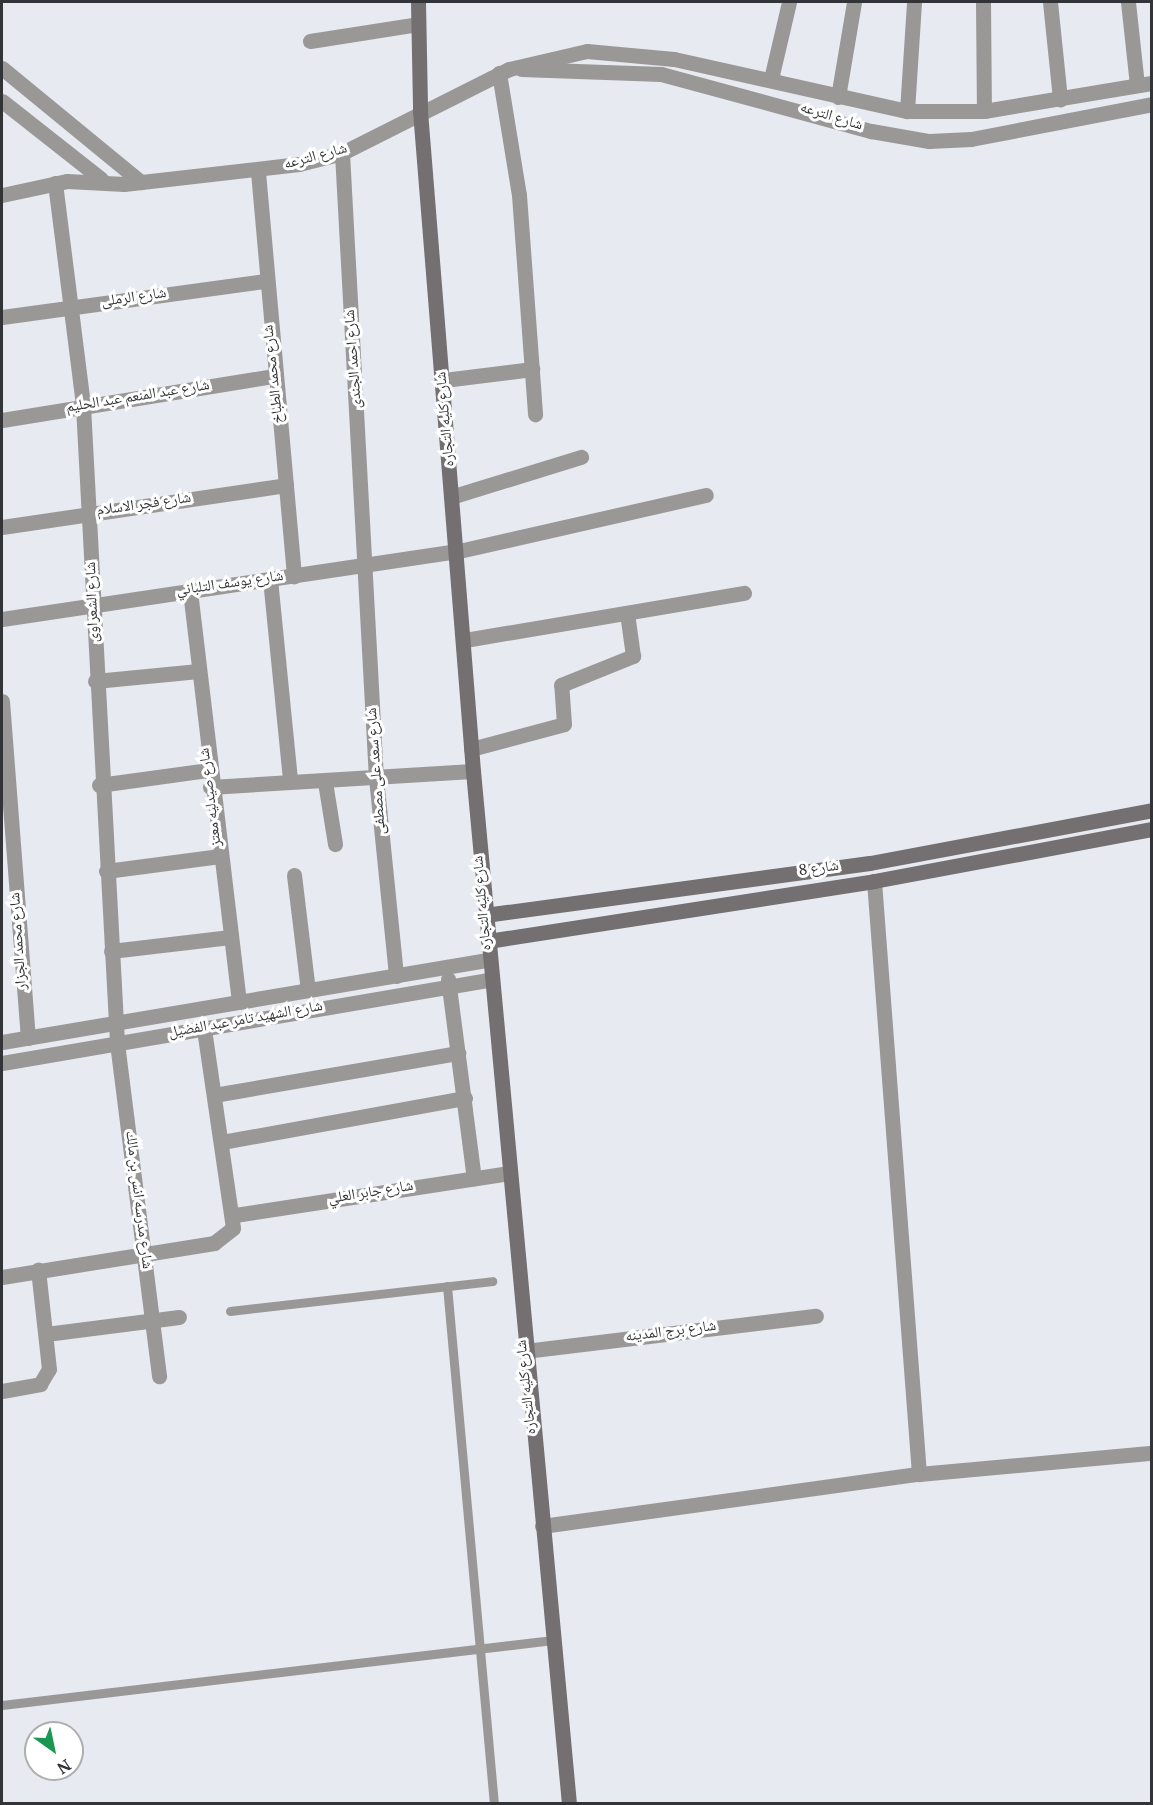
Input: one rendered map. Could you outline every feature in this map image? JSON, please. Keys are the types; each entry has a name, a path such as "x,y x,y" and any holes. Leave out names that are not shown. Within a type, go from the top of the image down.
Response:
{"street":[{"name":"شارع كليه التجاره","path":"418,2 420,111 459,551 472,771 569,1803"},
{"path":"771,79 789,2"},
{"path":"838,97 854,2"},
{"path":"907,111 914,2"},
{"path":"983,2 984,111"},
{"path":"1050,2 1060,99"},
{"path":"1128,2 1144,84"},
{"path":"310,41 418,24"},
{"name":"شارع الترعه","path":"2,195 55,183 101,179 141,182 258,172 342,153 420,111 504,71 587,51 652,56 771,79 838,97 907,111 984,111 1144,84"},
{"path":"2,68 141,182"},
{"path":"504,71 524,252 535,414"},
{"name":"شارع الترعه","path":"504,71 661,74 871,131 929,141 971,139 1152,104"},
{"path":"2,101 101,179"},
{"path":"78,159 90,154 91,141"},
{"name":"شارع احمد الجندى","path":"342,153 367,565"},
{"name":"شارع محمد الطباخ","path":"258,172 294,576"},
{"name":"شارع الشعراوى","path":"55,183 83,406 95,605 99,785 115,1023"},
{"name":"شارع الرملى","path":"2,317 266,281"},
{"path":"444,380 532,369"},
{"name":"شارع عبد المنعم عبد الحليم","path":"2,420 275,376"},
{"path":"454,496 581,457"},
{"name":"شارع فجر الاسلام","path":"2,527 286,485"},
{"name":"شارع يوسف التلباني","path":"2,619 459,551 706,495"},
{"name":"شارع سعد على مصطفى","path":"367,565 376,778 396,976"},
{"path":"270,579 290,782"},
{"name":"شارع صيدليه معتز","path":"190,591 210,787 239,1002"},
{"path":"465,640 744,593"},
{"path":"471,749 564,724 561,685 633,656 627,613"},
{"path":"95,681 199,671"},
{"name":"شارع محمد الجزار","path":"2,701 28,1038"},
{"path":"99,785 209,770"},
{"path":"210,787 326,782 472,771"},
{"path":"326,782 335,844"},
{"name":"شارع 8","path":"485,915 958,847 1152,810"},
{"name":"شارع 8","path":"488,941 874,881 1152,829"},
{"path":"958,847 961,865"},
{"path":"106,871 220,856"},
{"path":"294,875 308,990"},
{"path":"874,881 919,1474"},
{"path":"111,951 230,937"},
{"name":"شارع الشهيد تامر عبد الفضيل","path":"2,1042 489,960"},
{"path":"447,967 474,1178"},
{"name":"شارع الشهيد تامر عبد الفضيل","path":"2,1063 490,980"},
{"name":"شارع مدرسه انس بن مالك","path":"115,1023 159,1376"},
{"path":"2,1277 214,1243 233,1228 235,1215 204,1028"},
{"path":"214,1095 458,1053"},
{"path":"222,1142 465,1098"},
{"name":"شارع جابر العلي","path":"235,1215 508,1173"},
{"path":"2,1391 31,1388 49,1369 39,1270"},
{"name":"شارع برج المدينه","path":"525,1351 816,1316"},
{"path":"46,1334 179,1317"},
{"path":"542,1526 919,1474 1152,1453"}],"lane":[{"path":"230,1311 492,1281"},
{"path":"447,1286 494,1803"},
{"path":"2,1705 553,1640"}]}
